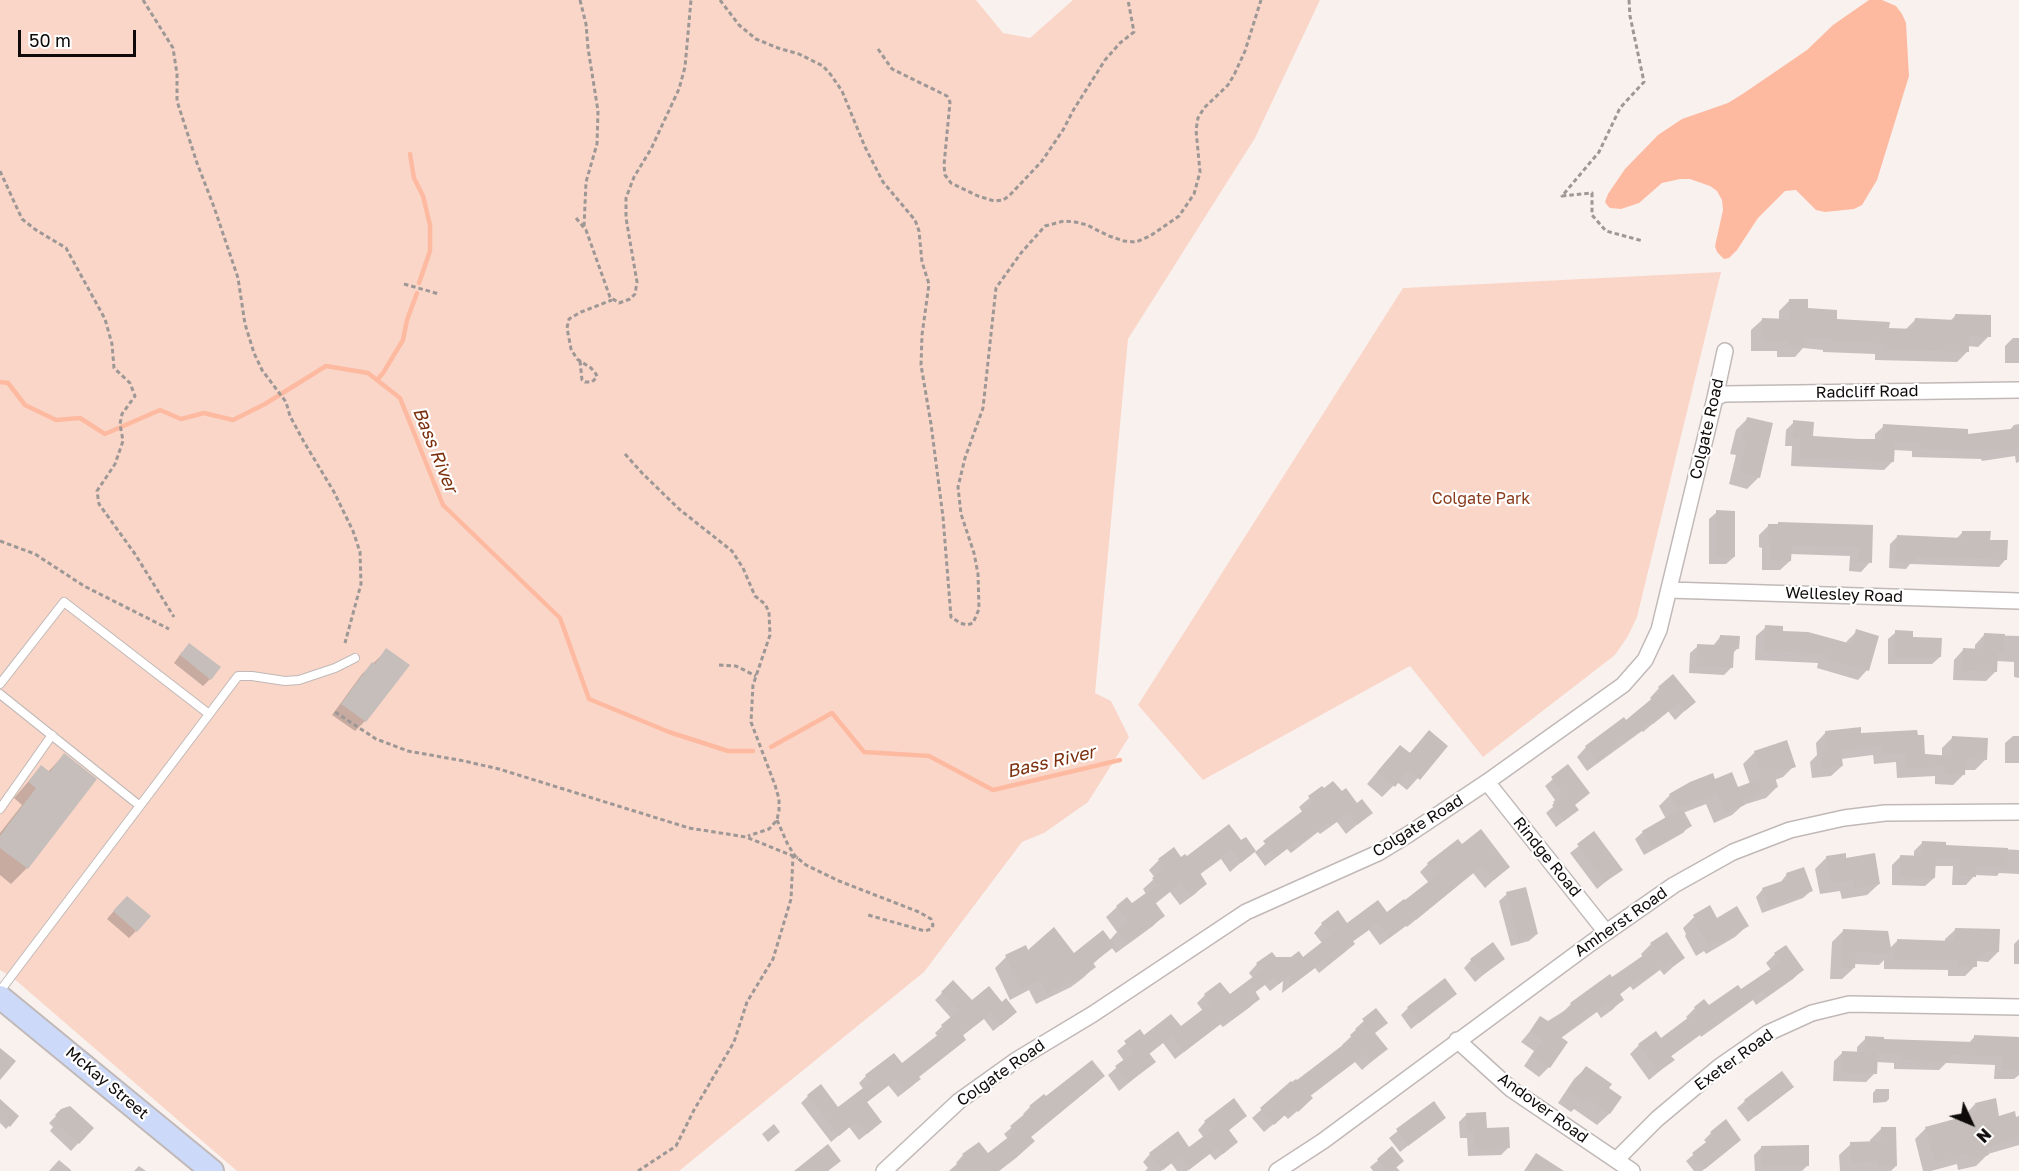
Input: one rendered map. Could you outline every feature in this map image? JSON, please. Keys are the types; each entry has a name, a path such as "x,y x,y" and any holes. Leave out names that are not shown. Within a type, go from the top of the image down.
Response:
{"main road":[{"name":"McKay Street","path":"0,997 212,1171"}],"street":[{"name":"Colgate Road","path":"884,1171 968,1094 1015,1061 1093,1014 1246,912 1378,853 1487,782 1623,686 1646,660 1659,630 1725,351"},
{"name":"Radcliff Road","path":"1715,398 1724,394 2019,390"},
{"name":"Wellesley Road","path":"1669,591 2019,601"},
{"name":"Rindge Road","path":"1487,782 1606,932"},
{"name":"Amherst Road","path":"1277,1171 1323,1141 1606,932 1674,885 1732,852 1790,830 1844,818 1885,813 2019,812"},
{"name":"Exeter Road","path":"1616,1160 1657,1119 1719,1067 1768,1033 1812,1013 1849,1004 2019,1007"},
{"name":"Andover Road","path":"1457,1040 1511,1089 1632,1171"}],"lane":[{"path":"0,684 64,602 209,714"},
{"path":"0,991 238,676 285,681 299,680 335,668 355,658"},
{"path":"0,694 140,806"},
{"path":"0,809 51,735"}],"path":[{"path":"143,0 173,48 177,75 177,101 238,278 245,324 254,353 262,370 286,402 303,442 334,492 353,531 360,552 361,584 345,644"},
{"path":"580,0 586,24 598,116 597,144 586,182 584,227"},
{"path":"576,218 584,227 596,254 612,300 619,303 633,297 637,282 626,218 626,198 634,177 651,149 680,89 685,67 691,0"},
{"path":"720,0 739,25 756,39 799,54 823,66 831,75 842,91 865,147 883,182 915,220 919,231 922,262 929,284 922,335 921,365 943,517 951,617 967,625 973,622 980,609 978,574 974,553 961,514 958,487 964,458 983,408 996,288 1021,253 1045,226 1064,221 1075,222 1109,236 1136,242 1150,236 1179,216 1194,194 1200,172 1196,130 1198,118 1204,108 1228,85 1234,75 1245,51 1261,0"},
{"path":"878,49 892,69 947,96 950,102 944,165 945,175 951,183 978,196 994,201 1002,200 1009,196 1042,161 1064,130 1104,60 1134,32 1128,0"},
{"path":"1629,0 1630,16 1644,82 1620,108 1599,152 1562,196 1592,193 1592,215 1606,231 1643,241"},
{"path":"0,171 22,219 66,248 105,319 112,344 114,368 130,383 135,396 122,414 120,424 123,441 115,464 97,491 99,504 135,554 174,617"},
{"path":"404,284 439,294"},
{"path":"580,361 582,380 592,382 597,377 596,374 580,361 571,349 567,328 569,319 612,300"},
{"path":"625,454 679,509 732,551 743,568 755,596 767,607 771,622 770,635 756,676 751,722 779,799 777,820 788,845 806,865 919,912 931,919 933,925 925,932 868,915"},
{"path":"0,542 35,554 84,586 169,628"},
{"path":"718,666 736,666 756,676"},
{"path":"335,712 376,739 408,751 499,769 689,828 746,837 798,858"},
{"path":"746,837 769,829 777,820"},
{"path":"638,1171 676,1146 734,1041 747,1002 773,959 791,899 793,856"}],"green space":[{"path":"0,0 976,0 1003,33 1030,38 1073,0 1320,0 1255,138 1128,339 1095,693 1111,701 1129,737 1088,802 1044,833 1022,842 924,972 679,1171 237,1171 12,977 0,970"},
{"name":"Colgate Park","path":"1721,272 1637,617 1628,636 1615,655 1483,757 1410,666 1203,780 1138,705 1403,288"}],"shaded area":[{"path":"1869,0 1882,0 1896,6 1902,14 1906,23 1909,76 1877,180 1862,205 1854,209 1825,212 1816,210 1796,190 1785,191 1758,218 1737,250 1729,258 1724,259 1715,246 1723,210 1722,200 1717,191 1710,186 1690,179 1680,179 1662,183 1639,203 1621,209 1610,208 1607,205 1605,202 1608,194 1625,169 1658,135 1682,119 1728,103 1744,93 1807,50 1833,25"}],"building":[{"path":"1789,299 1808,299 1808,308 1837,310 1837,319 1890,322 1889,328 1914,329 1915,318 1955,320 1955,314 1991,315 1991,337 1969,336 1969,352 1885,350 1885,344 1833,342 1833,339 1807,338 1807,347 1787,346 1787,341 1761,341 1762,318 1789,319"},
{"path":"1747,417 1773,423 1760,478 1739,473 1746,443 1741,442"},
{"path":"1793,420 1814,422 1813,436 1859,439 1882,439 1883,424 1968,429 1968,434 2019,428 2019,449 1990,453 1990,451 1920,449 1920,443 1895,442 1894,462 1799,458 1800,438 1793,438"},
{"path":"1716,510 1735,511 1735,557 1716,557"},
{"path":"1778,522 1873,525 1872,563 1858,562 1859,547 1792,545 1791,561 1771,561 1771,538 1768,538 1768,524 1778,524"},
{"path":"1962,531 1991,531 1990,540 2008,540 2007,560 1915,557 1915,562 1895,561 1897,535 1962,538"},
{"path":"1765,625 1783,626 1783,631 1808,632 1852,644 1856,629 1879,636 1869,671 1825,659 1827,654 1764,651"},
{"path":"1895,630 1913,631 1913,637 1942,638 1941,657 1895,657"},
{"path":"1984,633 2005,634 2004,652 1998,652 1997,672 1962,671 1963,648 1983,649"},
{"path":"1720,635 1740,636 1739,649 1734,649 1733,668 1696,666 1697,644 1719,645"},
{"path":"189,643 221,667 211,680 180,655"},
{"path":"386,648 410,665 366,722 341,704 372,662 375,664"},
{"path":"1673,674 1696,702 1685,711 1679,703 1653,724 1652,722 1597,762 1585,746 1624,717 1626,720 1661,691 1658,687"},
{"path":"1861,727 1861,733 1917,730 1918,735 1924,735 1925,754 1951,756 1952,736 1988,738 1987,760 1966,759 1965,775 1945,774 1945,767 1906,769 1905,753 1883,754 1883,746 1841,751 1843,766 1822,769 1820,751 1827,750 1825,731"},
{"path":"1429,730 1448,746 1420,780 1408,770 1395,787 1377,772 1400,745 1410,753"},
{"path":"1787,740 1796,767 1774,774 1778,787 1743,799 1745,805 1725,813 1717,794 1678,809 1669,794 1713,773 1715,779 1732,772 1738,787 1762,778 1754,751"},
{"path":"64,753 97,779 28,869 0,848 0,836 36,788 28,782 41,765 50,772"},
{"path":"1568,764 1590,793 1575,805 1579,810 1564,821 1552,805 1562,797 1559,794 1562,792 1551,777"},
{"path":"1333,781 1342,791 1346,788 1357,803 1362,799 1373,813 1357,825 1347,813 1330,826 1328,823 1301,844 1298,840 1276,857 1263,841 1313,803 1308,796"},
{"path":"1682,808 1692,826 1652,849 1642,831"},
{"path":"1229,824 1241,840 1246,837 1256,851 1241,863 1232,849 1200,873 1207,884 1191,896 1181,883 1155,902 1165,916 1127,944 1117,930 1128,922 1116,906 1127,897 1132,903 1157,885 1152,878 1165,868 1158,859 1174,847 1181,857 1185,854 1187,856"},
{"path":"1481,829 1510,867 1494,880 1482,866 1416,920 1415,918 1389,938 1378,923 1353,941 1355,944 1328,965 1324,961 1289,987 1290,975 1279,984 1274,978 1255,991 1260,999 1232,1020 1230,1017 1184,1052 1172,1036 1149,1053 1156,1062 1128,1083 1115,1066 1133,1053 1124,1041 1140,1029 1144,1035 1171,1014 1181,1026 1211,1003 1204,994 1220,982 1230,994 1262,970 1256,963 1272,952 1276,957 1291,957 1299,951 1303,957 1331,935 1321,923 1338,910 1347,923 1378,900 1387,912 1437,875 1427,863 1458,839 1462,844"},
{"path":"1594,831 1623,870 1605,882 1577,844"},
{"path":"1922,841 1946,842 1946,845 2008,848 2007,868 1977,866 1976,877 1959,876 1960,858 1936,858 1935,878 1900,877 1900,855 1922,856"},
{"path":"1846,853 1846,858 1875,853 1880,884 1853,889 1852,880 1831,883 1826,856"},
{"path":"1804,867 1813,891 1769,907 1762,888 1788,879 1786,873"},
{"path":"1526,887 1538,934 1518,939 1506,892"},
{"path":"127,896 151,916 137,932 113,911"},
{"path":"1710,905 1717,918 1737,906 1749,926 1718,944 1716,941 1708,945 1693,915"},
{"path":"1054,927 1074,953 1103,930 1115,946 1093,963 1096,967 1084,976 1047,994 1040,980 1021,989 1005,955 1026,945 1028,950"},
{"path":"1955,928 2000,929 1999,952 1983,952 1983,957 1977,957 1977,967 1957,967 1957,960 1893,960 1894,944 1897,944 1897,939 1954,941"},
{"path":"1843,929 1888,931 1892,954 1856,952 1855,968 1841,968"},
{"path":"1667,932 1685,958 1674,966 1671,961 1643,981 1641,978 1620,994 1624,1000 1611,1009 1607,1003 1561,1037 1568,1042 1550,1068 1532,1056 1543,1040 1530,1031 1540,1016 1548,1021 1572,1006 1570,1003 1610,974 1612,977 1654,948 1650,943"},
{"path":"1493,942 1505,959 1483,975 1470,959"},
{"path":"1786,945 1804,970 1766,997 1762,992 1711,1029 1709,1028 1671,1056 1675,1060 1658,1072 1638,1044 1656,1031 1661,1038 1697,1011 1694,1007 1704,999 1709,1005 1738,985 1741,989 1781,962 1774,953"},
{"path":"1445,978 1457,994 1419,1023 1407,1007"},
{"path":"953,980 972,1000 989,986 1002,1002 1006,998 1017,1012 1001,1025 991,1013 963,1035 966,1040 905,1091 896,1080 867,1102 882,1122 867,1134 857,1121 839,1136 807,1095 821,1084 838,1107 871,1082 865,1075 894,1053 902,1063 944,1030 941,1025 958,1011 941,992"},
{"path":"1376,1008 1388,1023 1375,1033 1388,1049 1371,1062 1365,1054 1310,1095 1313,1098 1298,1112 1294,1107 1274,1125 1260,1108 1291,1081 1297,1080 1352,1038 1350,1035 1365,1022 1362,1019"},
{"path":"1974,1035 2019,1037 2019,1071 2002,1070 2003,1057 1950,1055 1950,1062 1902,1060 1902,1055 1878,1053 1877,1074 1841,1073 1842,1051 1865,1052 1865,1036 1884,1037 1884,1039 1974,1042"},
{"path":"0,1048 16,1061 0,1080"},
{"path":"1092,1060 1105,1076 1031,1137 1035,1141 1016,1158 999,1171 949,1171 965,1157 962,1154 979,1142 988,1153 1015,1132 1010,1126 1032,1108 1029,1106 1044,1094 1046,1096"},
{"path":"1586,1066 1612,1084 1609,1088 1622,1097 1610,1114 1586,1098 1584,1102 1568,1091"},
{"path":"1782,1071 1794,1087 1756,1116 1744,1100"},
{"path":"1234,1098 1247,1116 1229,1130 1238,1142 1223,1154 1218,1147 1189,1170 1179,1157 1163,1170 1149,1153 1178,1131 1189,1147 1212,1130 1204,1121"},
{"path":"1996,1098 1999,1116 2015,1111 2016,1117 2019,1116 2019,1138 1986,1148 1989,1155 1969,1160 1967,1154 1935,1163 1925,1127 1977,1113 1975,1103"},
{"path":"0,1099 19,1116 10,1127 0,1117"},
{"path":"1434,1101 1446,1118 1408,1146 1396,1129"},
{"path":"70,1106 94,1128 79,1144 56,1123 59,1119 55,1115 61,1109"},
{"path":"1486,1112 1487,1128 1509,1127 1510,1148 1475,1150 1474,1131 1467,1131 1466,1113"},
{"path":"1726,1119 1741,1140 1705,1169 1692,1153 1714,1136 1710,1132"},
{"path":"1881,1127 1896,1127 1897,1166 1878,1167 1878,1161 1851,1163 1850,1142 1881,1141"},
{"path":"828,1144 841,1161 828,1171 794,1171"},
{"path":"1809,1145 1809,1166 1762,1167 1761,1146"},
{"path":"1392,1146 1404,1161 1392,1171 1386,1171 1377,1159"},
{"path":"1536,1153 1564,1171 1524,1171"}],"waterway":[{"path":"410,154 414,178 423,196 430,225 430,251 419,283"},
{"path":"377,380 403,340 407,320 417,293"},
{"name":"Bass River","path":"0,382 8,383 25,405 56,420 80,418 105,434 160,410 181,419 204,413 233,420 265,404 326,366 368,373 400,398 443,505 560,618 589,699 669,732 728,751 753,751"},
{"name":"Bass River","path":"771,747 832,713 864,752 929,756 993,790 1120,760"}]}
